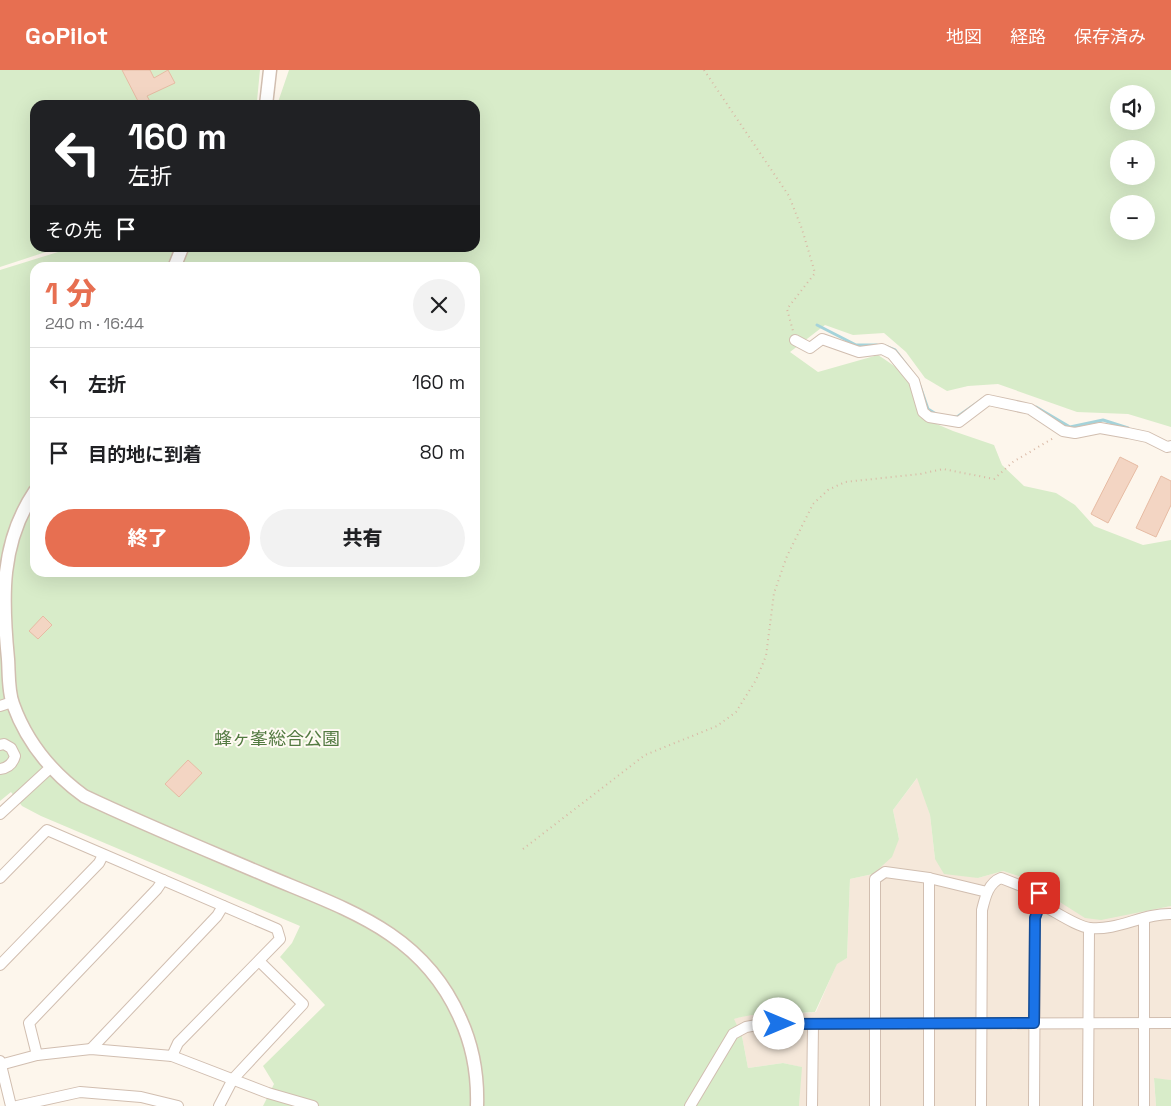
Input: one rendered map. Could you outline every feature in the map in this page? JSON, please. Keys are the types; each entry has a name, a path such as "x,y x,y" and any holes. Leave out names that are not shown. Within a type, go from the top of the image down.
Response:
{"street":[{"path":"267,100 270,70"},
{"path":"795,340 810,348 822,339 859,352 882,349 892,354 914,381 923,412 929,418 959,422 988,400 1030,409 1063,431 1075,433 1100,428 1137,435 1167,447 1171,446"},
{"path":"30,498 12,534 4,573 6,704 37,752 50,768 84,796 348,910 401,942 442,983 455,1006 467,1033 473,1056 477,1090 476,1106"},
{"path":"0,745 4,744 12,748 15,756 9,765 0,769"},
{"path":"0,814 50,768"},
{"path":"0,878 47,830 277,929 280,939 178,1044 172,1056"},
{"path":"0,965 98,863 103,855"},
{"path":"875,1106 875,879 885,872 929,878 987,892"},
{"path":"929,878 929,1106"},
{"path":"981,1106 982,910 987,892 994,880 1001,878 1039,893 1040,904 1035,918 1034,1106"},
{"path":"37,1056 29,1023 157,889 163,880"},
{"path":"1040,904 1088,928 1107,927 1158,913 1171,914"},
{"path":"91,1049 216,916 223,906"},
{"path":"1144,918 1142,1023 1144,1106"},
{"path":"1088,928 1088,1106"},
{"path":"219,1106 233,1078 303,1004 259,961"},
{"path":"690,1106 733,1034 746,1027 762,1024 1171,1023"},
{"path":"812,1106 813,1024"},
{"path":"11,1106 0,1064 37,1056 91,1049 172,1056 268,1093 314,1106"},
{"path":"17,1106 80,1092 141,1097 178,1106"}],"path":[{"path":"704,70 789,196 802,229 816,274 787,309 795,340"},
{"path":"523,849 645,755 717,726 736,712 756,680 766,656 774,593 787,556 813,504 828,490 845,482 920,474 943,469 994,479 1013,462 1041,447 1063,431"}],"shaded area":[{"path":"918,777 930,815 935,859 978,878 1003,871 1045,885 1055,899 1101,919 1171,906 1171,1080 1154,1079 1156,1106 799,1106 801,1067 783,1063 748,1068 742,1036 733,1019 755,1013 779,1015 816,1012 837,963 847,958 850,879 873,874 899,839 893,810"}],"green space":[{"path":"0,70 260,70 257,100 30,100 30,252 46,252 0,267"},
{"name":"蜂ヶ峯総合公園","path":"289,70 1171,70 1171,427 1128,414 1077,412 998,384 968,386 947,391 925,378 906,352 884,333 853,335 825,325 790,352 818,372 878,355 903,374 911,387 920,417 994,445 1002,465 1024,486 1056,493 1075,505 1094,526 1143,545 1171,540 1171,906 1101,920 1085,918 1055,899 1045,885 1003,871 978,878 944,874 935,859 930,815 917,778 893,810 899,839 892,857 873,874 850,879 847,958 837,964 815,1012 764,1014 734,1019 742,1036 748,1068 783,1063 802,1067 799,1106 263,1106 274,1084 263,1066 325,1005 280,957 292,943 300,926 41,816 22,806 11,792 0,801 0,270 58,252 480,252 480,100 279,100"},
{"path":"1154,1078 1171,1080 1171,1106 1156,1106"}],"building":[{"path":"122,70 150,70 154,78 168,70 175,83 147,96 149,100 137,100"},
{"path":"1120,457 1138,466 1108,523 1091,514"},
{"path":"1161,476 1171,481 1171,505 1156,537 1136,528"},
{"path":"43,616 52,625 38,639 29,631"},
{"path":"188,760 202,773 179,797 165,784"}],"waterway":[{"path":"817,325 856,345 877,345"},
{"path":"885,346 895,350 918,380"},
{"path":"920,386 928,409 936,414"},
{"path":"954,417 957,417 984,398"},
{"path":"1036,407 1070,427 1103,420 1128,428"}],"route":[{"path":"779,1024 1034,1023 1035,918 1040,904 1039,893"}]}
